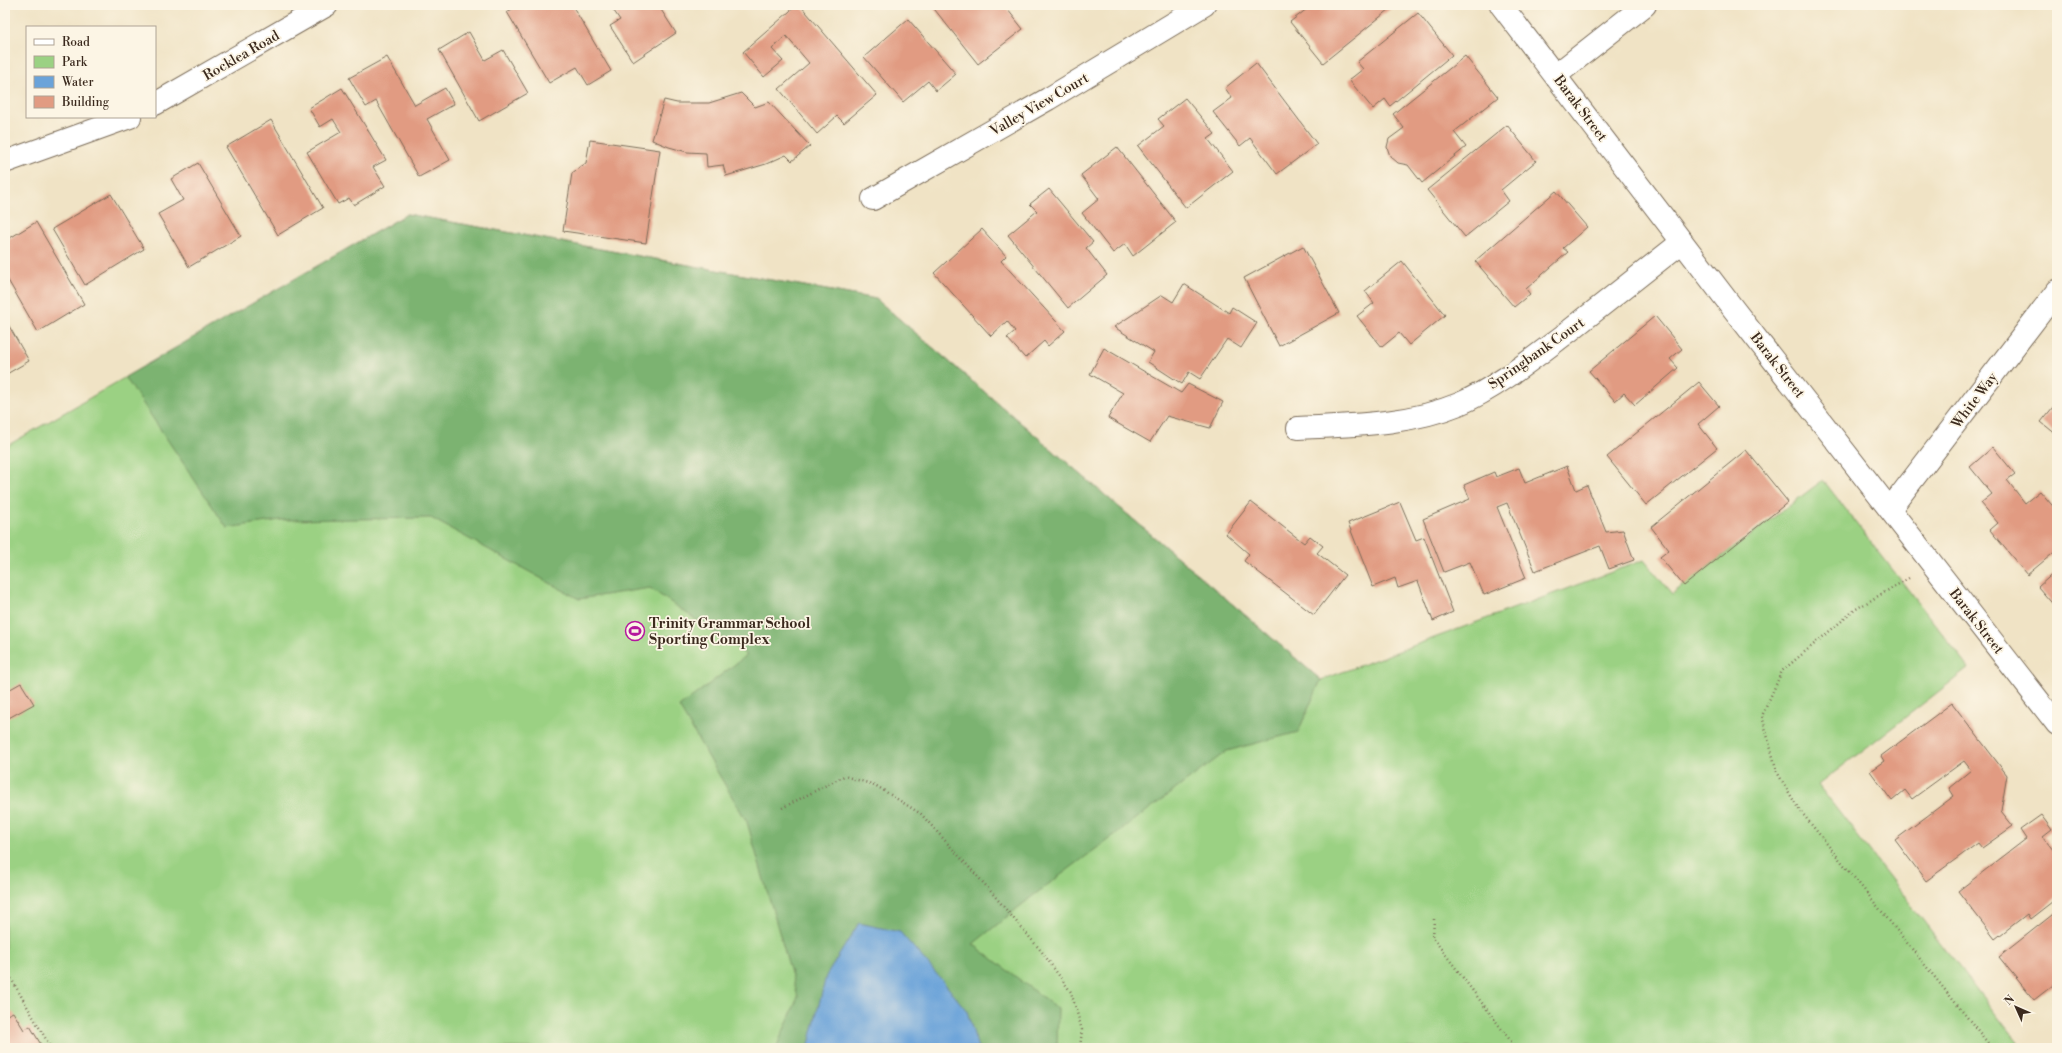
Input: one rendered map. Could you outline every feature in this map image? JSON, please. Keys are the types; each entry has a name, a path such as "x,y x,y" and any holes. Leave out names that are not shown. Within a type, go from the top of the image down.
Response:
{"street":[{"name":"Rocklea Road","path":"156,103 327,5"},
{"name":"Valley View Court","path":"873,199 1048,99 1204,5"},
{"name":"Barak Street","path":"1501,5 1682,242 2057,724"},
{"path":"1556,76 1645,5"},
{"path":"5,162 127,118"},
{"name":"Springbank Court","path":"1298,428 1373,424 1420,416 1460,403 1506,377 1542,352 1682,242"},
{"name":"White Way","path":"1890,509 2057,291"}],"path":[{"path":"1931,561 1903,582 1856,609 1782,671 1762,716 1777,772 1798,808 1992,1048"},
{"path":"782,808 844,776 875,785 921,814 987,887 1042,952 1071,992 1082,1030 1080,1048"},
{"path":"1434,919 1433,938 1516,1048"},
{"path":"5,968 51,1048"}],"green space":[{"name":"Trinity Grammar School Sporting Complex","path":"407,214 876,299 1321,680 1644,560 1672,594 1823,480 1969,668 1818,785 2022,1048 5,1048 5,447"},
{"path":"407,214 876,299 1321,680 1298,732 1227,751 1034,895 973,944 1058,1009 1057,1048 776,1048 798,997 747,822 679,707 747,655 650,588 579,599 431,518 280,520 227,528 125,377"}],"water":[{"path":"859,923 900,932 967,1011 978,1048 808,1048 826,976"}],"building":[{"path":"519,5 572,5 611,71 588,85 577,67 549,83 507,12"},
{"path":"610,5 658,5 676,33 633,62 610,26 620,20"},
{"path":"797,5 800,5 877,95 844,123 837,116 817,134 779,89 809,63 786,36 772,49 783,61 764,77 743,52"},
{"path":"931,5 1004,5 1023,29 978,64"},
{"path":"1312,5 1395,5 1323,63 1290,22"},
{"path":"1418,13 1452,55 1390,106 1385,99 1373,109 1349,80 1363,69 1357,62"},
{"path":"908,19 956,74 936,91 928,81 903,102 864,57"},
{"path":"469,32 485,60 503,50 528,93 479,121 439,50"},
{"path":"1465,56 1498,97 1454,132 1466,147 1422,183 1408,165 1398,163 1390,156 1387,147 1389,139 1404,128 1393,114"},
{"path":"387,57 415,105 445,88 454,104 427,119 450,160 419,177 376,101 366,107 349,78"},
{"path":"1256,63 1317,144 1277,174 1250,138 1240,146 1213,112 1232,98 1225,88"},
{"path":"342,88 386,160 373,167 385,186 354,205 349,198 338,204 307,152 341,132 333,119 320,127 309,108"},
{"path":"741,93 755,107 769,102 810,146 792,161 786,155 766,164 726,176 723,165 707,167 706,153 687,152 652,140 664,100 677,103 709,103"},
{"path":"1185,98 1215,134 1208,139 1233,171 1186,208 1138,146 1164,126 1158,119"},
{"path":"271,120 323,208 278,235 226,147"},
{"path":"1507,125 1536,161 1501,190 1509,201 1465,237 1427,190"},
{"path":"590,140 660,150 646,243 563,231 572,173 586,163"},
{"path":"1117,147 1176,222 1133,256 1125,244 1113,253 1082,213 1099,199 1081,175"},
{"path":"198,163 241,236 189,267 158,214 183,200 171,179"},
{"path":"1049,189 1093,242 1086,248 1107,275 1068,308 1008,235 1037,211 1030,204"},
{"path":"1556,191 1587,227 1563,248 1568,252 1526,289 1530,294 1514,307 1475,261"},
{"path":"111,194 144,249 85,285 52,229"},
{"path":"36,222 84,304 38,332 5,275 5,241"},
{"path":"982,229 1006,256 1001,261 1065,331 1048,346 1044,341 1025,358 1007,338 1015,331 1007,321 991,336 934,273"},
{"path":"1303,246 1339,313 1279,346 1244,278"},
{"path":"1402,261 1445,315 1409,345 1399,333 1382,347 1357,316 1374,303 1365,291"},
{"path":"1184,284 1229,313 1232,307 1257,323 1241,348 1227,339 1200,379 1189,372 1182,384 1148,362 1154,352 1114,327 1162,295 1173,302"},
{"path":"1655,316 1682,349 1670,359 1678,368 1635,405 1624,393 1615,401 1589,371"},
{"path":"5,319 29,361 5,375"},
{"path":"1104,348 1181,393 1188,384 1223,402 1210,428 1167,416 1150,442 1108,418 1123,393 1090,374"},
{"path":"1699,382 1719,406 1698,424 1717,448 1646,505 1607,457"},
{"path":"2057,402 2057,435 2041,422"},
{"path":"1993,447 2015,474 2007,480 2025,503 2040,491 2057,511 2057,550 2027,575 1990,530 1998,523 1981,503 1992,494 1970,467"},
{"path":"1746,450 1788,502 1684,586 1660,557 1669,550 1651,527"},
{"path":"1567,466 1576,490 1587,485 1606,532 1623,530 1634,560 1609,569 1600,546 1535,571 1507,503 1497,507 1526,578 1484,595 1470,562 1444,572 1423,519 1470,499 1464,485 1494,472 1496,477 1519,468 1525,483"},
{"path":"1251,502 1304,543 1310,536 1323,546 1317,553 1345,575 1314,615 1244,561 1249,554 1226,534"},
{"path":"1400,502 1416,540 1424,537 1453,612 1433,621 1418,581 1398,588 1395,578 1373,587 1348,523"},
{"path":"2057,570 2057,609 2038,587"},
{"path":"21,683 34,704 5,720 5,692"},
{"path":"1952,703 2007,775 2001,811 2013,826 1982,848 1978,843 1926,881 1895,840 1954,796 1949,788 1971,770 1964,761 1912,799 1905,790 1892,801 1870,771 1884,761 1881,756"},
{"path":"2041,815 2052,830 2043,837 2057,855 2057,898 2030,919 2027,914 1995,939 1958,891 2026,839 2020,830"},
{"path":"2057,911 2057,982 2034,1000 1999,957"},
{"path":"13,1012 24,1030 30,1026 43,1048 5,1048 5,1016"}],"place":[{"name":"Trinity Grammar School Sporting Complex","path":"635,631"}]}
